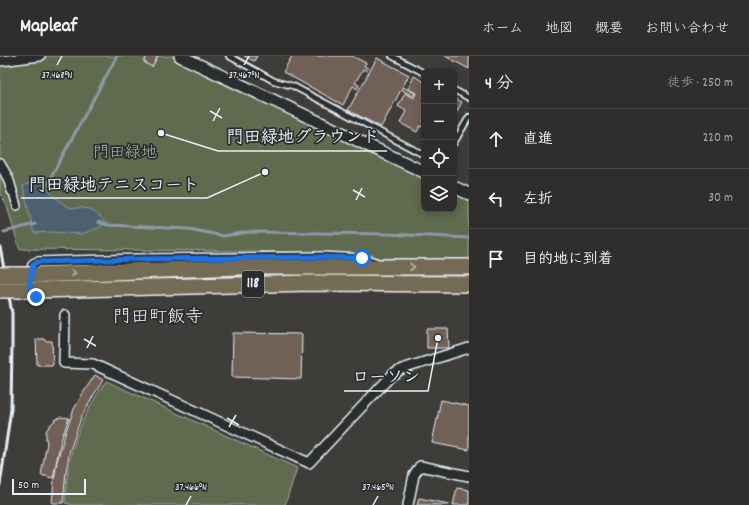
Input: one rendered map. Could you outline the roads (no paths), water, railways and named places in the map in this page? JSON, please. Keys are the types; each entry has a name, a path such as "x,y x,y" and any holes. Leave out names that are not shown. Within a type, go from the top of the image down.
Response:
{"highway":[{"name":"118","path":"0,275 240,267 469,267"},
{"name":"118","path":"0,290 127,289 311,283 469,284"}],"street":[{"path":"0,61 40,56"},
{"path":"180,56 421,171"},
{"path":"0,164 8,178 17,206"},
{"path":"457,188 469,194"},
{"path":"386,267 362,258 322,257 37,262 33,264 31,271 30,292 36,297 406,288 419,283"},
{"path":"65,315 64,363 93,364 309,463 392,375 402,369 469,348"},
{"path":"408,505 414,475 420,466 469,476"}],"lane":[{"path":"229,56 274,81 293,86 421,153"},
{"path":"392,56 421,72"},
{"path":"457,92 469,98"},
{"path":"456,140 469,117"}],"water":[{"path":"39,179 63,204 72,208 85,208 98,215 104,220 101,227 82,234 53,232 34,233 23,186"}],"waterway":[{"path":"44,190 117,56"},
{"path":"98,222 108,225 189,229 223,236 249,232 388,234 469,238"},
{"path":"4,232 35,224"}],"railway":[{"path":"0,247 12,313 11,409 0,485"}],"place":[{"name":"門田緑地グラウンド","path":"161,133"},
{"name":"門田緑地テニスコート","path":"265,172"},
{"name":"ローソン","path":"438,338"}],"district":[{"name":"門田町飯寺","path":"158,318"}],"park label":[{"name":"門田緑地","path":"125,153"}]}
